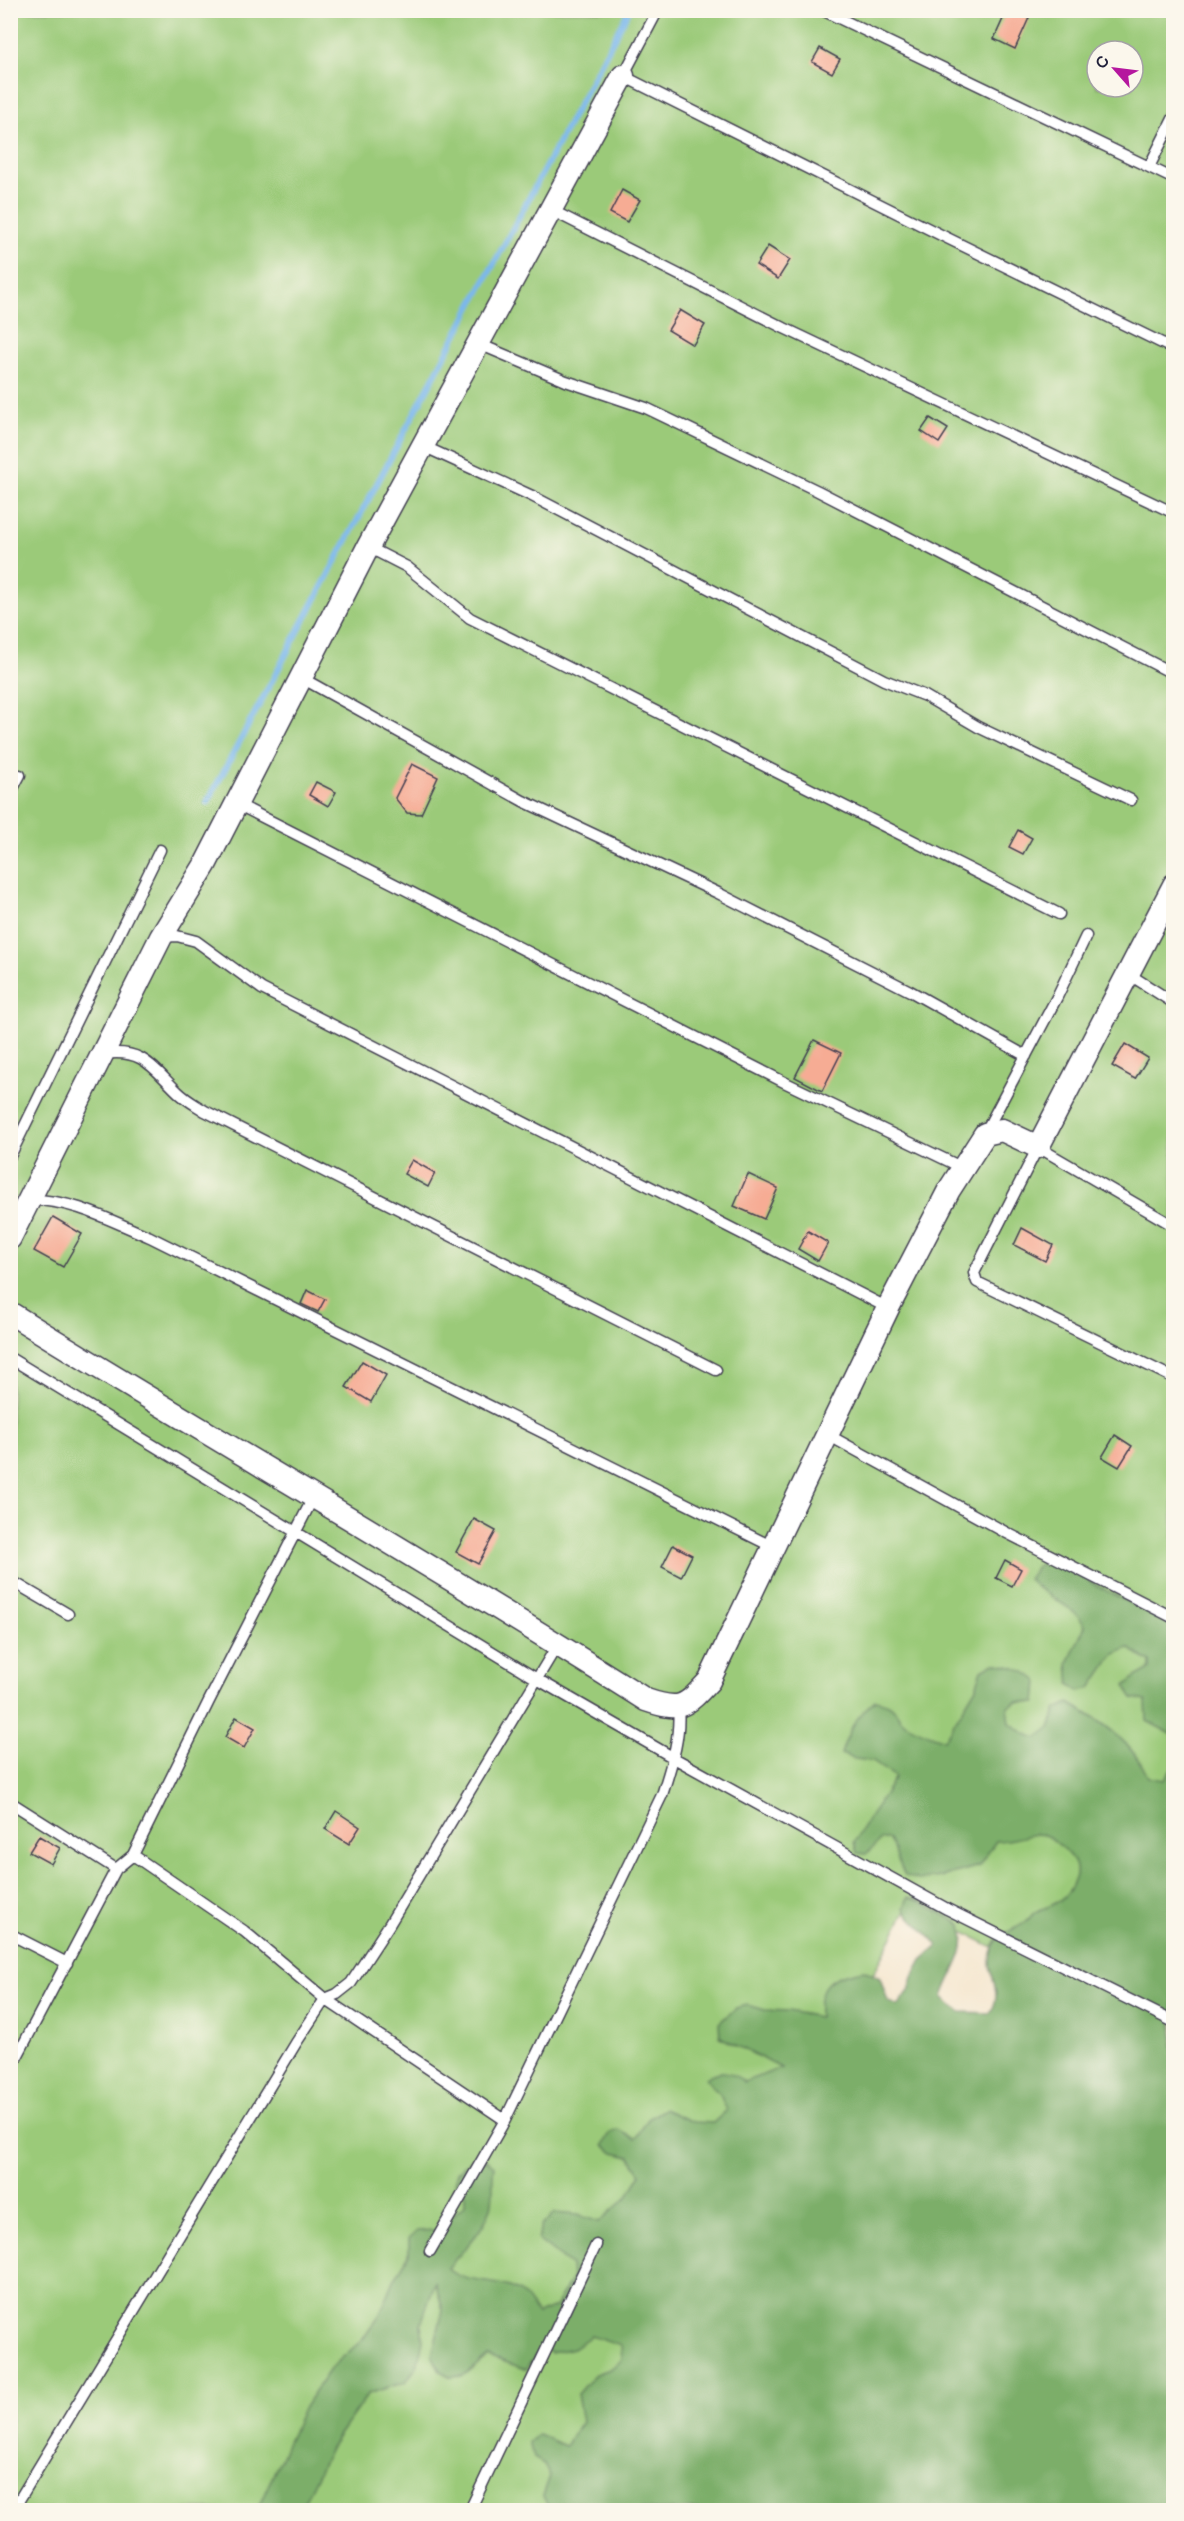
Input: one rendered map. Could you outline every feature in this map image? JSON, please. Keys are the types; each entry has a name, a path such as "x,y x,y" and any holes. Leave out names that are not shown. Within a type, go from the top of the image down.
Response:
{"street":[{"path":"10,1238 160,937 205,865 368,547 623,76"},
{"path":"10,1313 201,1431 315,1495 646,1700 667,1707 678,1707 689,1703 709,1681 775,1548 888,1308 948,1190 985,1134 1002,1130 1038,1147 1173,885"}],"lane":[{"path":"658,10 623,76 941,236 1173,349"},
{"path":"822,10 1173,179"},
{"path":"1149,167 1173,117"},
{"path":"551,210 784,328 1173,513"},
{"path":"479,344 566,381 646,408 818,491 1173,674"},
{"path":"423,446 532,496 884,680 925,696 978,727 1131,800"},
{"path":"368,547 406,567 470,618 1059,914"},
{"path":"300,677 523,801 717,893 910,991 1026,1056"},
{"path":"10,794 21,775"},
{"path":"235,803 784,1082 963,1168"},
{"path":"10,1156 160,850"},
{"path":"160,937 177,936 196,941 262,989 888,1308"},
{"path":"985,1134 1086,936"},
{"path":"1127,974 1173,1003"},
{"path":"101,1055 120,1052 134,1055 153,1065 178,1092 205,1111 716,1370"},
{"path":"1173,1226 1038,1147 974,1273 977,1282 1173,1378"},
{"path":"29,1200 46,1199 66,1203 150,1237 775,1548"},
{"path":"10,1358 537,1679 674,1758 947,1909 1173,2022"},
{"path":"828,1435 1005,1532 1173,1618"},
{"path":"10,2070 116,1869 134,1855 315,1495"},
{"path":"10,1580 68,1614"},
{"path":"13,2511 296,2043 325,1999 337,1994 351,1983 389,1925 558,1644"},
{"path":"430,2251 505,2120 662,1795 674,1758 680,1726 678,1707"},
{"path":"10,1802 116,1869"},
{"path":"134,1855 244,1931 325,1999 505,2120"},
{"path":"10,1934 67,1963"},
{"path":"470,2511 596,2245"}],"green space":[{"path":"11,11 1173,11 1173,2037 909,1905 596,2510 11,2510"},
{"path":"1049,1560 1173,1626 1173,1735 1147,1721 1146,1701 1133,1698 1125,1686 1150,1669 1150,1662 1128,1648 1113,1655 1091,1688 1079,1691 1070,1684 1068,1663 1085,1626 1080,1618 1066,1606 1028,1579 1038,1565"},
{"path":"994,1663 1017,1669 1038,1681 1036,1703 1016,1702 1008,1707 1010,1723 1026,1734 1037,1738 1050,1728 1057,1709 1069,1703 1105,1725 1125,1743 1134,1753 1148,1777 1164,1780 1173,1767 1173,2510 550,2510 543,2496 550,2476 544,2464 534,2458 529,2443 538,2434 565,2446 582,2422 577,2394 594,2375 610,2369 622,2360 621,2346 591,2336 573,2348 551,2353 543,2348 525,2369 488,2356 463,2376 451,2377 440,2371 432,2355 443,2310 435,2282 421,2324 423,2341 417,2367 405,2382 368,2394 331,2446 300,2510 257,2510 304,2407 331,2368 363,2339 380,2314 395,2278 409,2255 409,2238 417,2231 435,2230 465,2205 465,2194 454,2184 457,2172 470,2160 487,2160 494,2166 491,2207 483,2225 448,2268 455,2274 472,2280 502,2285 520,2292 538,2314 555,2307 572,2279 571,2266 538,2240 541,2226 555,2213 578,2215 599,2222 628,2196 641,2174 630,2157 614,2153 603,2145 610,2133 619,2130 635,2139 648,2119 664,2109 693,2122 713,2123 727,2110 720,2095 705,2078 725,2072 735,2075 744,2082 781,2068 720,2037 719,2023 736,2008 748,2005 765,2010 788,2011 819,2017 821,1995 828,1982 843,1975 864,1970 880,1978 888,2001 898,2006 909,1991 922,1960 938,1946 904,1908 908,1897 924,1903 962,1925 964,1936 959,1962 943,1997 961,2012 990,2013 996,1994 990,1960 997,1940 1026,1922 1035,1912 1054,1904 1064,1896 1075,1878 1076,1871 1072,1859 1052,1839 1037,1834 996,1841 979,1866 941,1877 918,1880 905,1876 889,1839 882,1839 866,1854 857,1853 854,1842 895,1777 873,1761 855,1759 841,1754 854,1724 875,1700 889,1704 908,1725 944,1740 976,1687 982,1670"}],"building":[{"path":"1007,10 1029,18 1015,49 994,39"},
{"path":"820,48 840,59 832,73 812,62"},
{"path":"622,190 640,200 627,222 610,213"},
{"path":"768,246 790,260 778,279 756,265"},
{"path":"680,310 705,325 693,345 668,330"},
{"path":"930,418 948,429 939,443 921,431"},
{"path":"412,764 438,777 421,814 407,813 395,798"},
{"path":"316,782 336,792 328,806 309,795"},
{"path":"1018,830 1032,838 1023,854 1009,847"},
{"path":"814,1040 841,1053 822,1091 795,1077"},
{"path":"1125,1044 1148,1058 1135,1079 1112,1066"},
{"path":"412,1160 435,1173 428,1187 404,1174"},
{"path":"748,1174 778,1188 764,1219 734,1206"},
{"path":"53,1217 82,1234 63,1267 34,1251"},
{"path":"1022,1228 1053,1245 1045,1261 1014,1245"},
{"path":"808,1231 828,1243 818,1261 798,1249"},
{"path":"307,1290 325,1299 318,1312 301,1304"},
{"path":"362,1361 386,1375 371,1402 346,1387"},
{"path":"1115,1435 1132,1446 1119,1467 1102,1457"},
{"path":"474,1519 496,1531 478,1564 456,1552"},
{"path":"673,1545 692,1555 681,1577 662,1567"},
{"path":"1005,1560 1021,1569 1012,1586 996,1578"},
{"path":"236,1717 255,1728 244,1748 225,1737"},
{"path":"336,1811 360,1827 349,1844 325,1829"},
{"path":"39,1836 60,1848 51,1864 29,1852"}],"waterway":[{"path":"207,803 629,10"}]}
